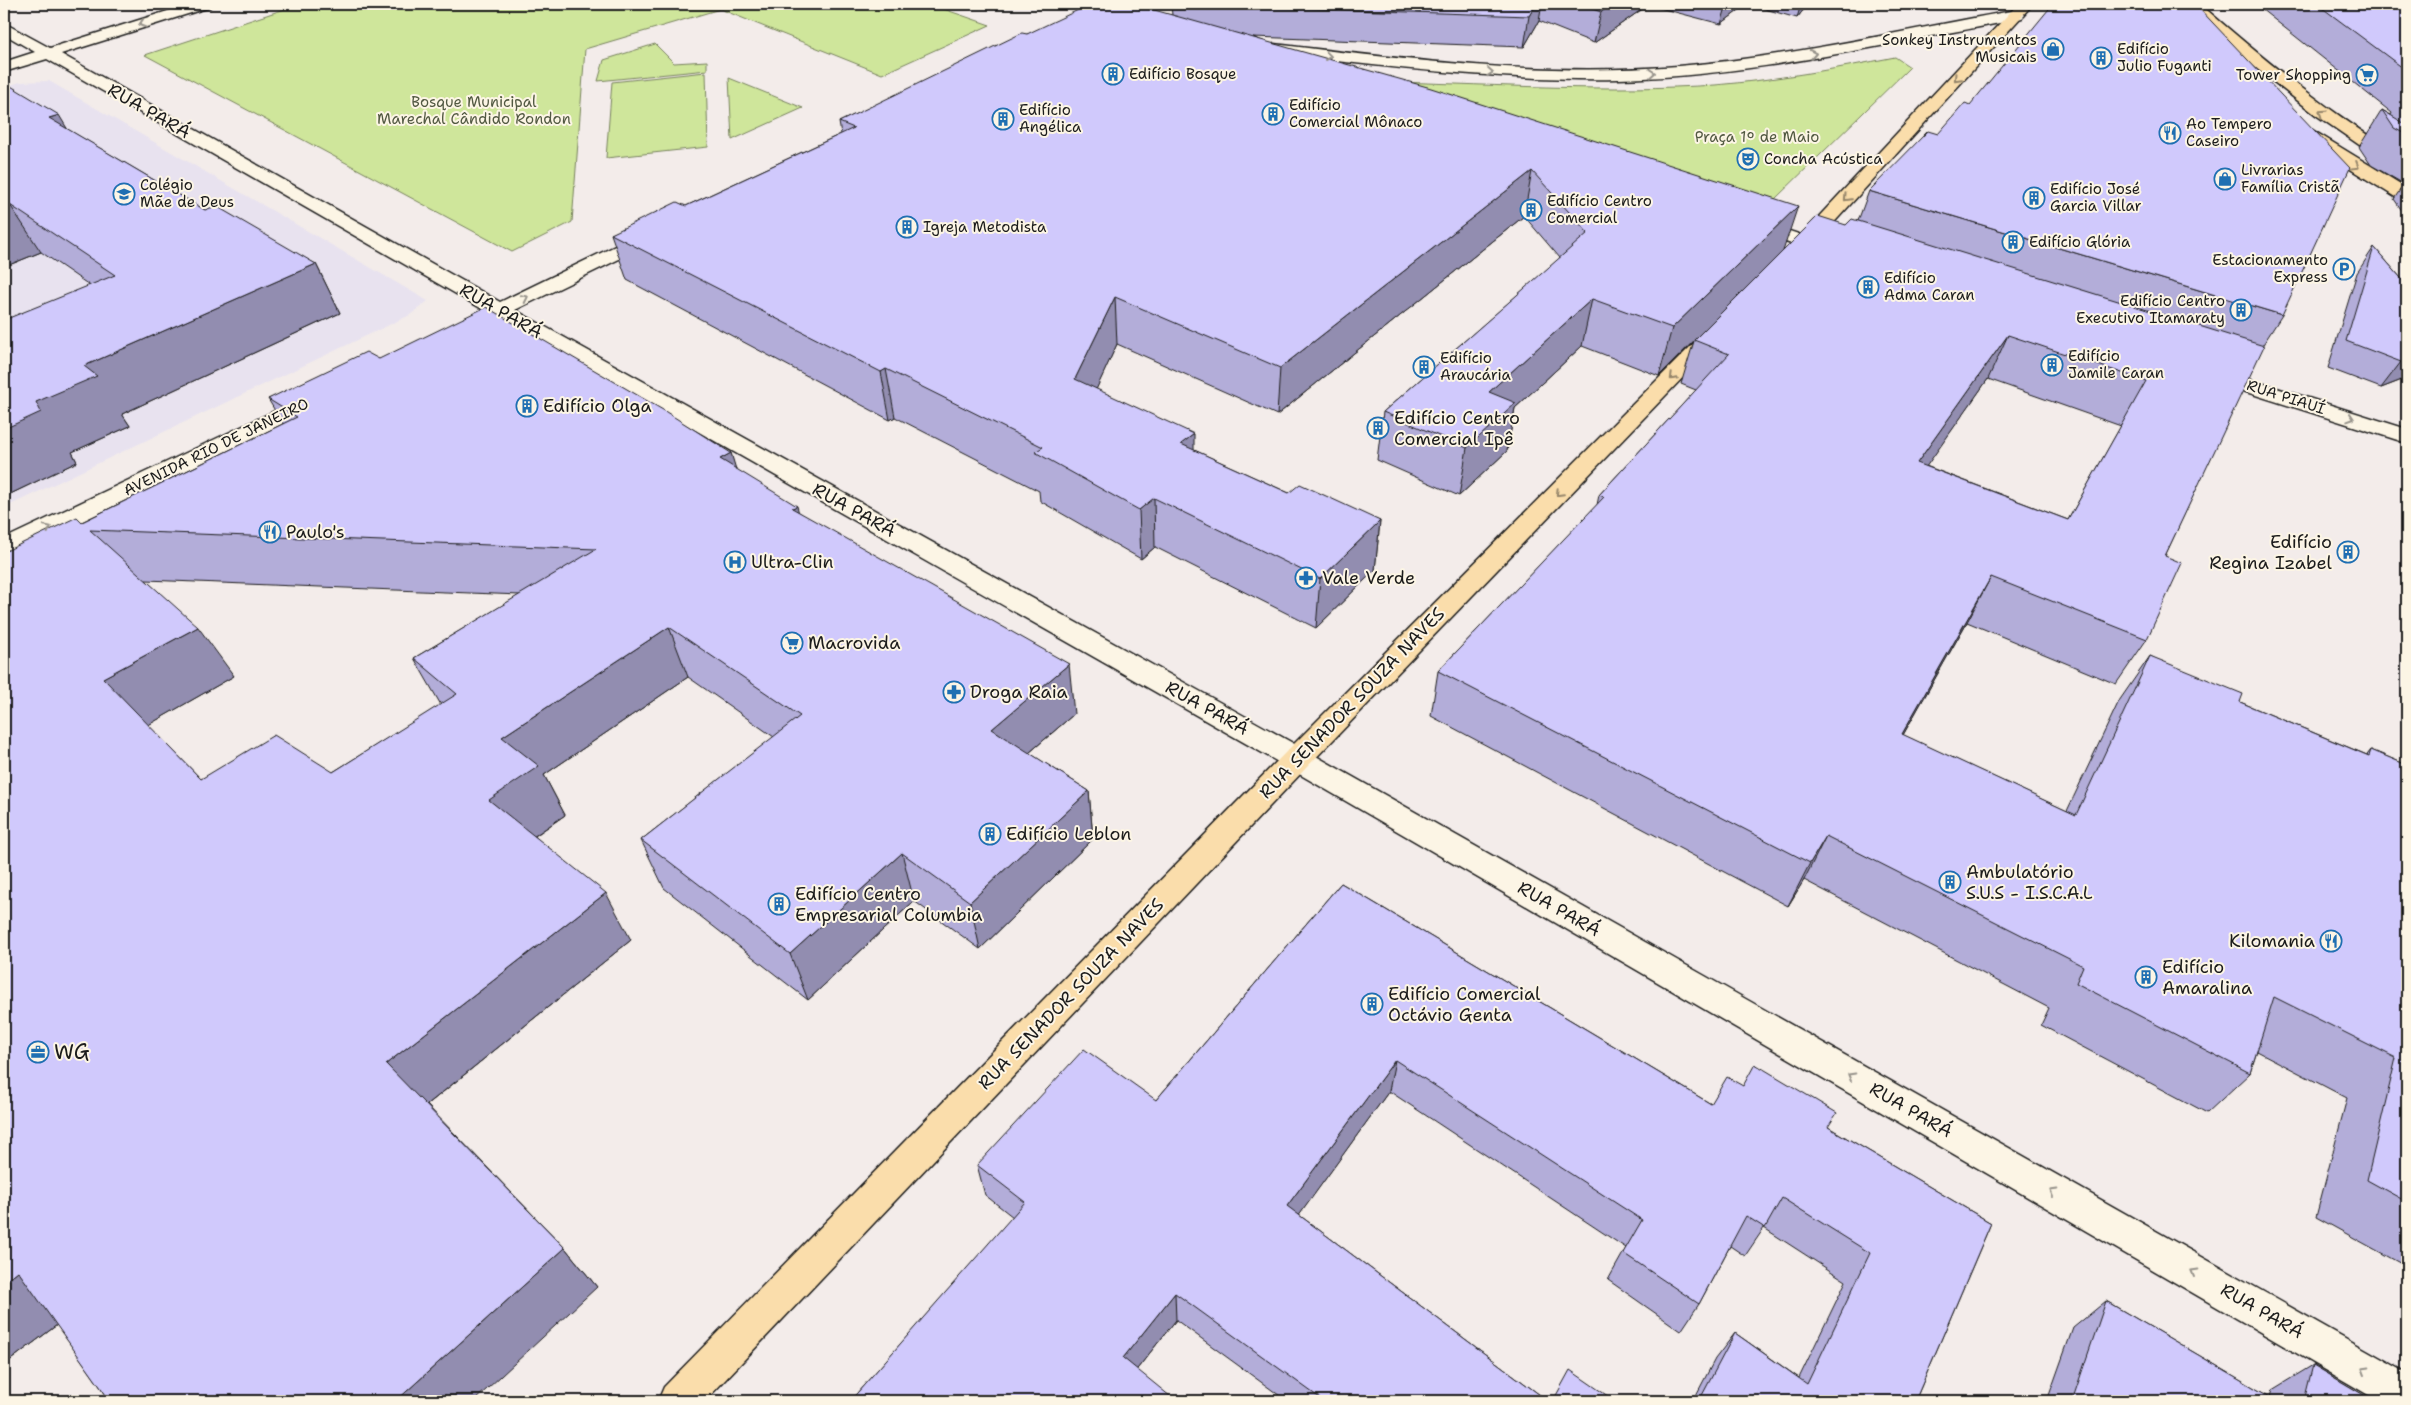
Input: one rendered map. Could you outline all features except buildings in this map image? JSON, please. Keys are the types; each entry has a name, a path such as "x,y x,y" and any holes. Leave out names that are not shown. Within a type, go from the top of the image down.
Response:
{"main road":[{"path":"2191,4 2268,72 2302,98 2379,151 2407,167"},
{"path":"1784,264 2021,9"},
{"path":"2293,125 2366,173 2407,196"},
{"name":"RUA SENADOR SOUZA NAVES","path":"678,1401 1297,759 1735,313"}],"street":[{"path":"4,67 205,4"},
{"path":"1260,48 1464,71 1581,76 1650,73 1733,66 1807,56 2021,9"},
{"name":"RUA PARÁ","path":"4,28 499,310 1297,759 2407,1395"},
{"path":"1739,221 1852,258"},
{"path":"472,323 672,226"},
{"name":"RUA PIAUÍ","path":"2191,366 2407,436"},
{"name":"AVENIDA RIO DE JANEIRO","path":"4,549 328,393"}],"shaded area":[{"name":"Colégio Mãe de Deus","path":"49,81 428,301 410,315 4,508 4,87 20,82"}],"green space":[{"name":"Bosque Municipal Marechal Cândido Rondon","path":"300,4 929,4 990,25 882,74 720,9 585,49 572,222 512,252 145,55"},
{"path":"655,44 674,63 707,61 707,70 598,81 604,60"},
{"name":"Praça 1º de Maio","path":"1895,57 1910,67 1773,201 1395,82 1635,88 1715,85 1828,70"},
{"path":"706,72 708,147 606,158 612,82"},
{"path":"729,78 803,108 732,140"}],"place":[{"name":"Sonkey Instrumentos Musicais","path":"2053,49"},
{"name":"Edifício Julio Fuganti","path":"2101,58"},
{"name":"Edifício Bosque","path":"1113,74"},
{"name":"Tower Shopping","path":"2367,75"},
{"name":"Edifício Comercial Mônaco","path":"1273,114"},
{"name":"Edifício Angélica","path":"1003,119"},
{"name":"Ao Tempero Caseiro","path":"2170,133"},
{"name":"Concha Acústica","path":"1748,159"},
{"name":"Livrarias Família Cristã","path":"2225,179"},
{"name":"Colégio Mãe de Deus","path":"124,194"},
{"name":"Edifício José Garcia Villar","path":"2034,198"},
{"name":"Edifício Centro Comercial","path":"1531,210"},
{"name":"Igreja Metodista","path":"907,227"},
{"name":"Edifício Glória","path":"2013,242"},
{"name":"Estacionamento Express","path":"2344,269"},
{"name":"Edifício Adma Caran","path":"1868,287"},
{"name":"Edifício Centro Executivo Itamaraty","path":"2241,310"},
{"name":"Edifício Jamile Caran","path":"2052,365"},
{"name":"Edifício Araucária","path":"1424,367"},
{"name":"Edifício Olga","path":"527,406"},
{"name":"Edifício Centro Comercial Ipê","path":"1378,428"},
{"name":"Paulo's","path":"270,532"},
{"name":"Edifício Regina Izabel","path":"2348,552"},
{"name":"Ultra-Clin","path":"735,562"},
{"name":"Vale Verde","path":"1306,578"},
{"name":"Macrovida","path":"792,643"},
{"name":"Droga Raia","path":"954,692"},
{"name":"Edifício Leblon","path":"990,834"},
{"name":"Ambulatório S.U.S - I.S.C.A.L","path":"1950,882"},
{"name":"Edifício Centro Empresarial Columbia","path":"779,904"},
{"name":"Kilomania","path":"2331,941"},
{"name":"Edifício Amaralina","path":"2146,977"},
{"name":"Edifício Comercial Octávio Genta","path":"1372,1004"},
{"name":"WG","path":"38,1052"}]}
